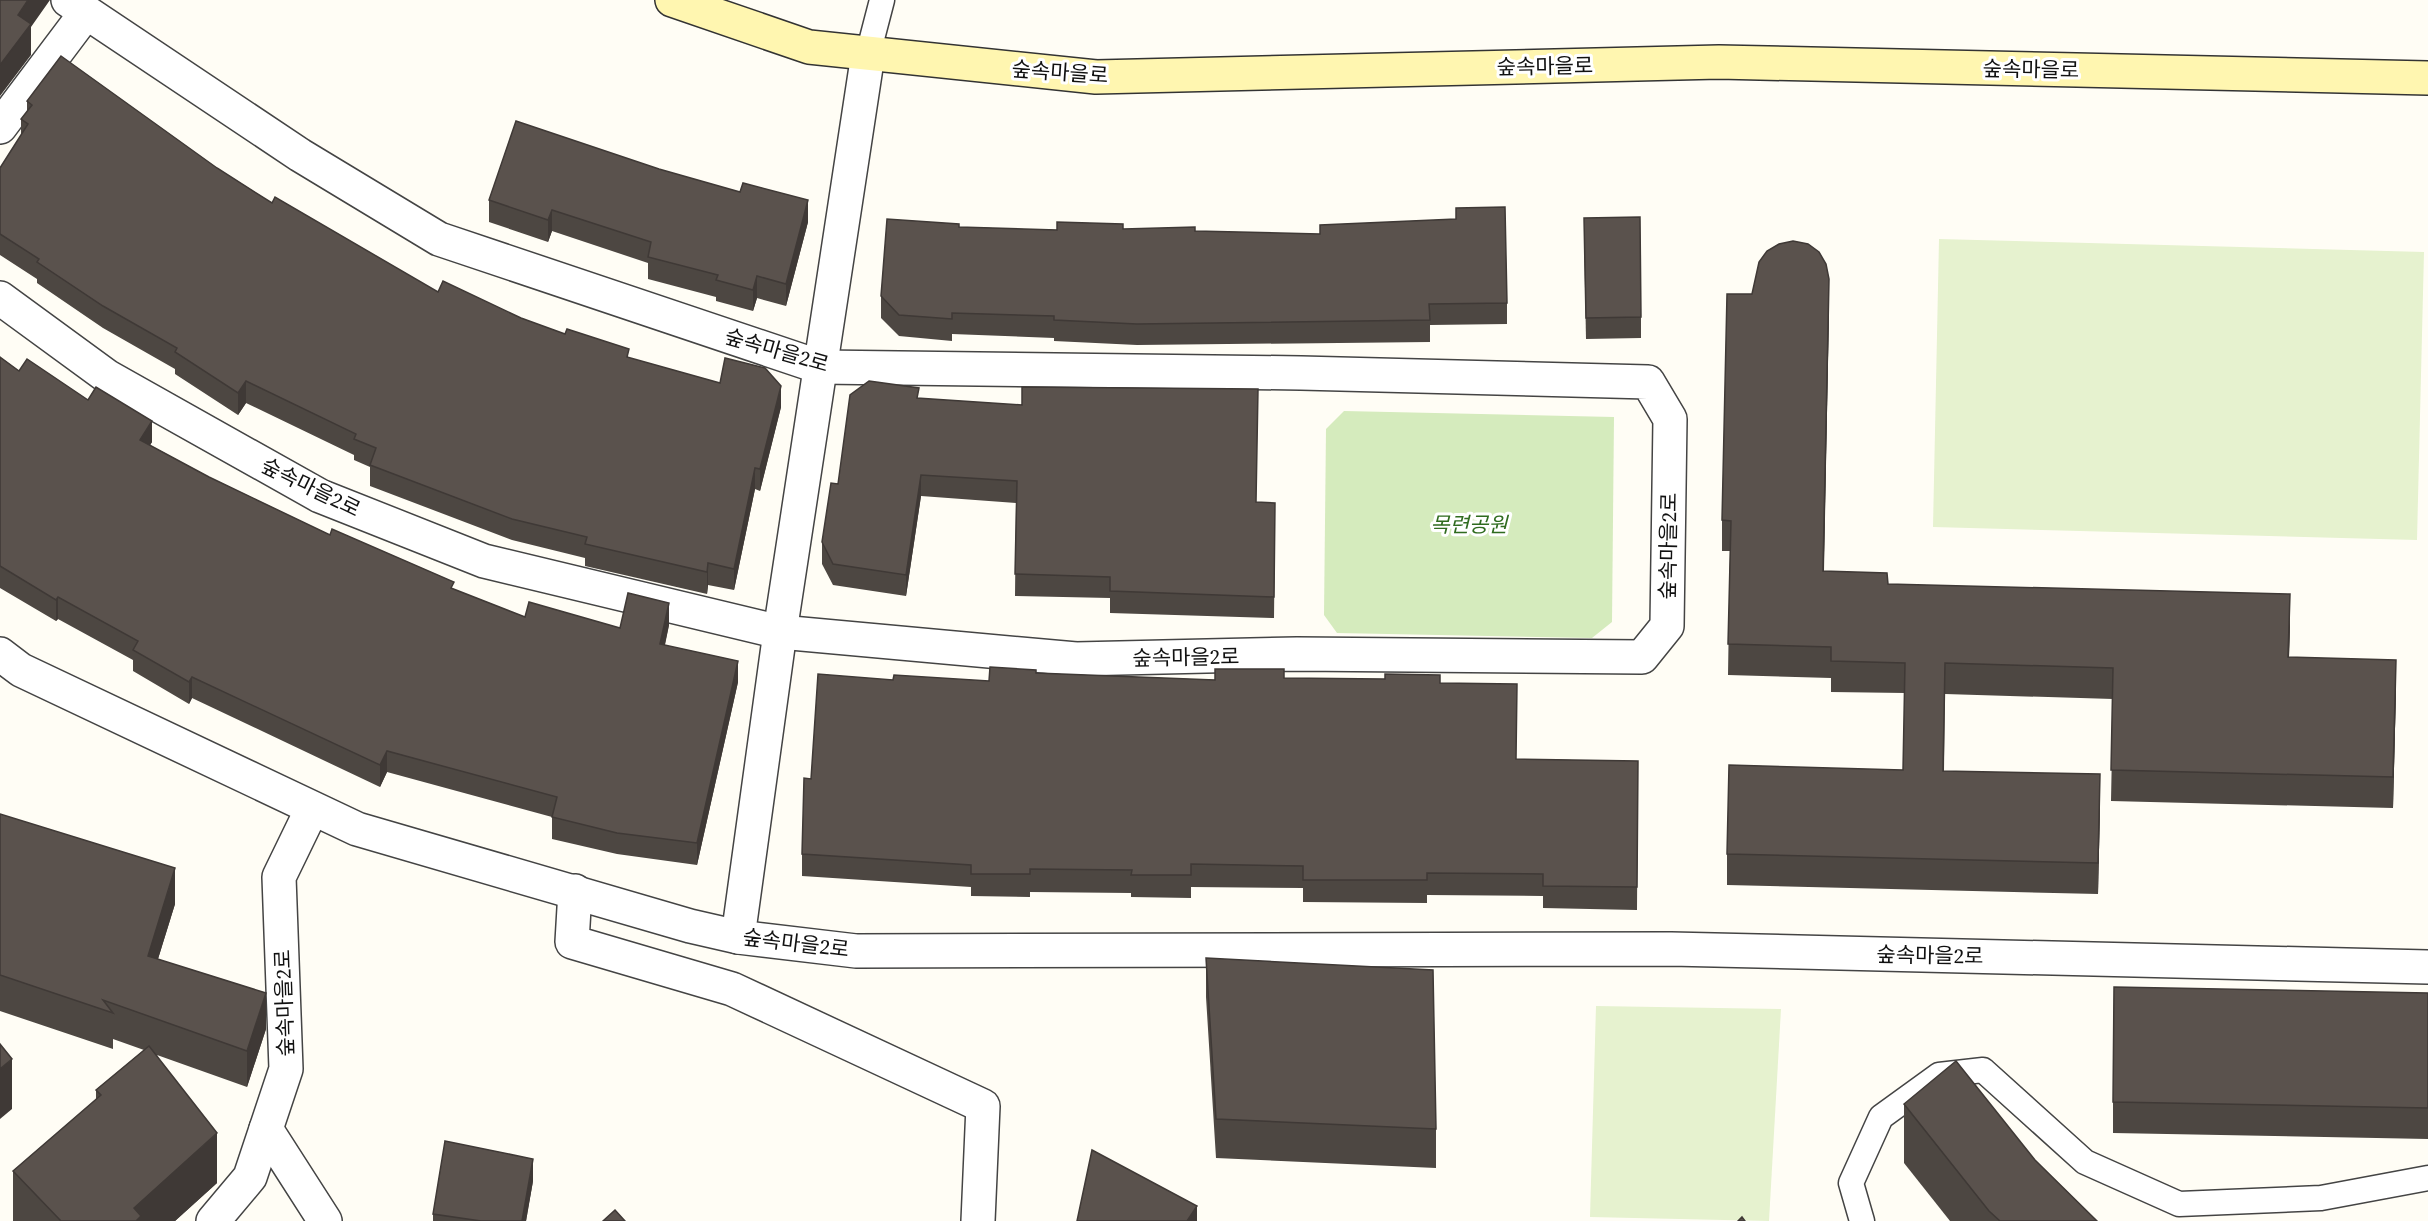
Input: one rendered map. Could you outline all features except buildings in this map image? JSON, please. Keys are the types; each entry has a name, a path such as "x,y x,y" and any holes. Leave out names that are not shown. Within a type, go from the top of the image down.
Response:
{"main road":[{"name":"숲속마을로","path":"672,0 809,48 1096,77 1719,62 2428,78"}],"street":[{"path":"0,127 77,7"},
{"name":"숲속마을2로","path":"0,298 108,377 320,496 484,561 780,632 1077,659 1297,654 1642,657 1667,626 1670,419 1648,382 1301,373 820,367 439,239 300,155 77,7"},
{"path":"738,936 780,632 868,54"},
{"name":"숲속마을2로","path":"0,654 21,670 357,829 690,926 738,936 856,951 1671,949 2428,967"},
{"name":"숲속마을2로","path":"213,1221 250,1177 286,1069 279,878 312,809"},
{"path":"575,891 572,942 732,988 983,1106 978,1221"},
{"path":"266,1129 325,1221"}],"lane":[{"path":"868,54 882,0"},
{"path":"1862,1221 1851,1183 1881,1117 1939,1075 1983,1070 2085,1162 2179,1204 2321,1198 2428,1178"}],"green space":[{"path":"1939,239 2424,252 2417,540 1933,527"},
{"name":"목련공원","path":"1344,411 1614,417 1612,622 1592,638 1337,633 1324,615 1326,429"},
{"path":"1596,1006 1781,1009 1769,1221 1590,1217"}]}
